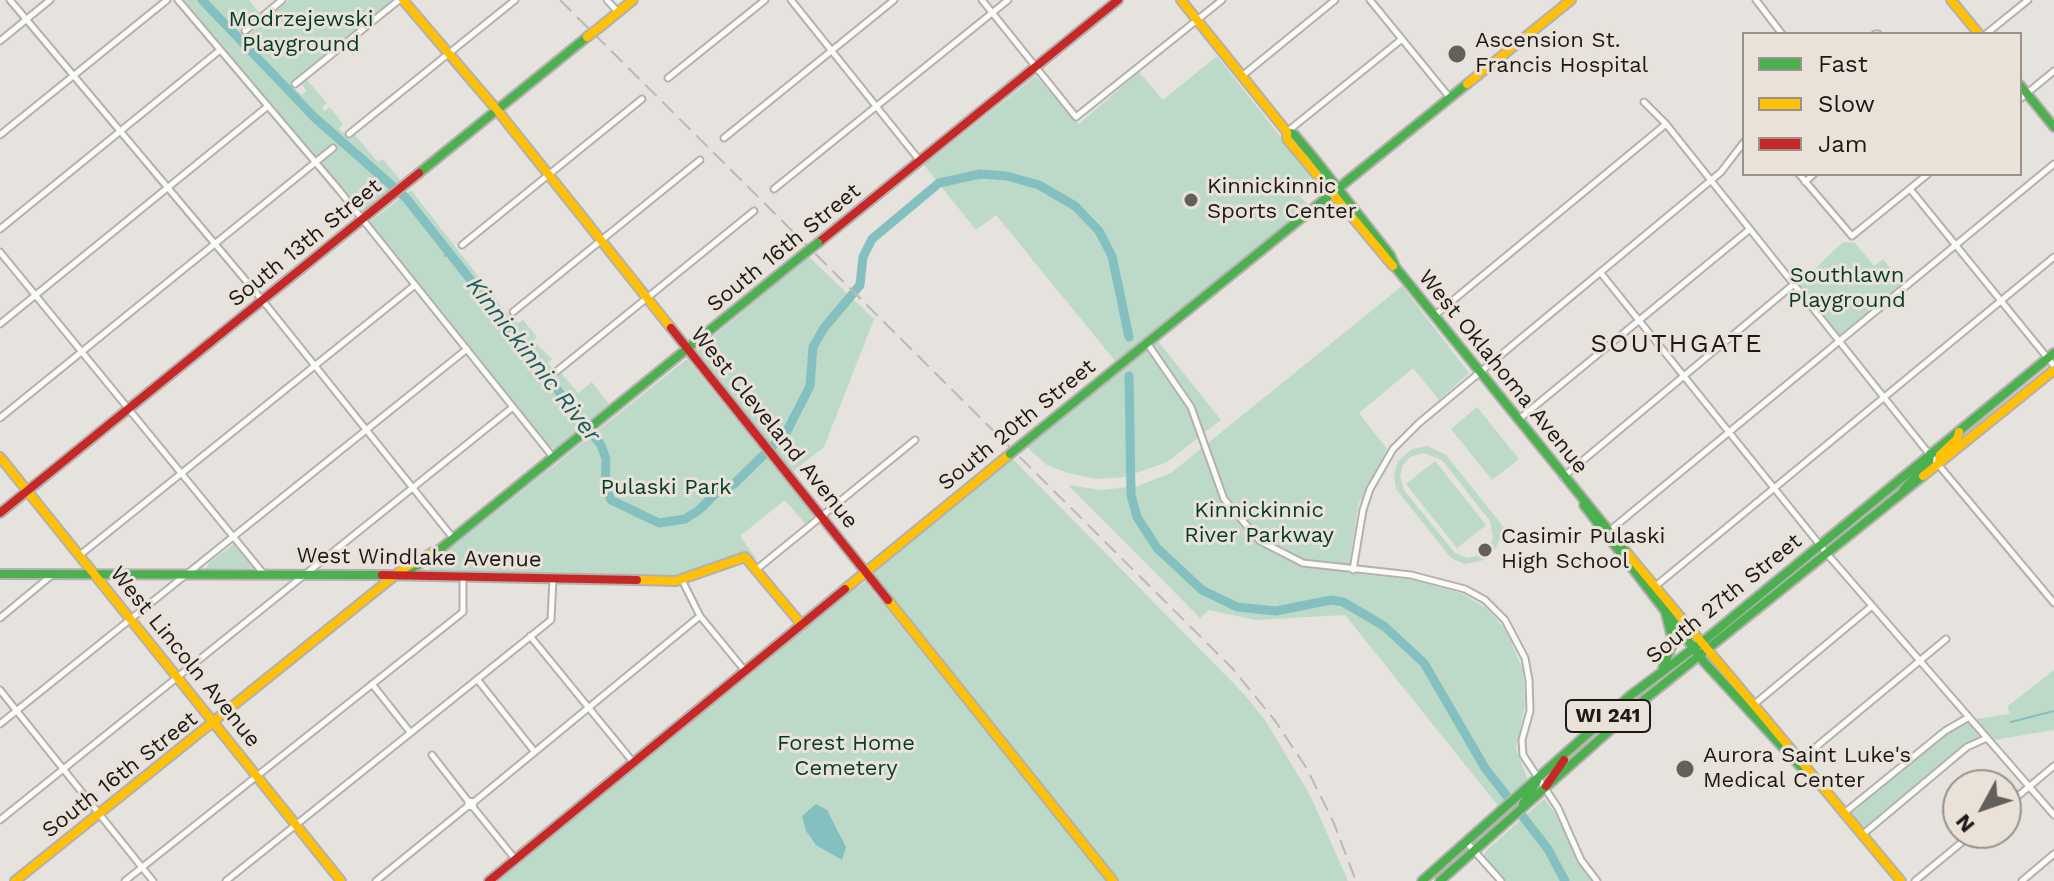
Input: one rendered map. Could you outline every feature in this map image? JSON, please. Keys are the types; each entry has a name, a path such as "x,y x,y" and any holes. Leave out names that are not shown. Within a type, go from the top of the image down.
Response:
{"street":[{"path":"10,0 263,301 453,538"},
{"path":"0,41 50,0"},
{"path":"0,135 167,0"},
{"path":"178,0 363,219 554,457"},
{"path":"245,31 282,0"},
{"path":"295,84 401,0"},
{"name":"West Cleveland Avenue","path":"401,0 497,110 1113,881"},
{"path":"349,134 515,0"},
{"path":"607,0 618,12"},
{"name":"South 13th Street","path":"0,513 633,0"},
{"path":"668,78 765,0"},
{"path":"791,0 920,161"},
{"path":"724,138 894,0"},
{"path":"982,0 1076,117 1222,0"},
{"path":"774,189 1008,0"},
{"name":"South 16th Street","path":"15,881 396,575 453,538 1118,0"},
{"name":"West Oklahoma Avenue","path":"1181,0 1287,132 1294,134 1334,190 1704,654 1897,880"},
{"path":"1242,76 1335,0"},
{"path":"1370,0 1450,98"},
{"path":"1756,0 1780,32"},
{"path":"1951,0 1977,32"},
{"path":"1988,32 2028,0"},
{"name":"South 20th Street","path":"489,881 1567,1"},
{"path":"1287,132 1402,39"},
{"path":"0,229 220,50"},
{"path":"2054,71 2024,97 2054,127"},
{"path":"462,245 642,99"},
{"path":"1644,102 1666,124 1930,454 2054,603"},
{"path":"0,324 268,106"},
{"path":"1434,316 1666,124"},
{"path":"1353,570 1363,510 1382,464 1407,434 1711,180 1742,144"},
{"path":"0,418 333,148"},
{"path":"513,312 700,160"},
{"path":"1607,533 2054,164"},
{"path":"1800,176 1852,236 1926,176"},
{"path":"1805,182 1812,176"},
{"path":"1910,189 2051,355 2054,368"},
{"path":"557,371 754,211"},
{"path":"1518,420 1750,229"},
{"path":"0,252 263,573"},
{"path":"1652,589 2054,257"},
{"path":"1600,272 1828,555 2054,815"},
{"path":"1563,477 1794,284"},
{"path":"80,555 415,285"},
{"path":"1147,343 1184,394 1217,485 1241,523 1260,541 1284,556 1324,568 1428,578 1465,589 1497,610 1514,633 1525,658 1530,711 1522,747 1525,761 1558,808 1581,860 1597,881"},
{"path":"0,724 467,349"},
{"name":"South 27th Street","path":"1440,881 1509,822 1538,779 1596,727 2051,355"},
{"name":"South 27th Street","path":"1422,881 1498,815 1546,789 1595,744 2054,368"},
{"path":"2011,388 2013,403"},
{"path":"0,820 513,407"},
{"path":"1939,463 1940,455 1957,439 1960,430"},
{"path":"802,625 757,569 915,440"},
{"path":"1902,494 1907,483 1929,463 1930,454"},
{"name":"West Lincoln Avenue","path":"0,457 341,881"},
{"path":"430,576 426,567 431,555"},
{"name":"West Windlake Avenue","path":"0,574 187,576 263,573 682,580 742,557 757,569"},
{"path":"0,618 52,575"},
{"path":"125,881 463,612 463,577"},
{"path":"226,881 552,618 553,578"},
{"path":"682,580 700,616 746,671"},
{"name":"West Oklahoma Avenue","path":"1652,589 1666,614 1698,646"},
{"path":"1765,589 1774,600"},
{"path":"1751,708 1872,606"},
{"path":"1660,673 1673,642 1666,614"},
{"path":"376,881 700,616"},
{"path":"530,636 634,763"},
{"path":"1797,762 1946,639"},
{"path":"477,679 534,751"},
{"path":"372,684 410,732"},
{"path":"0,690 153,881"},
{"path":"1843,814 1945,731 1969,717"},
{"path":"1595,744 1596,727"},
{"path":"1861,835 1967,747 1987,738"},
{"path":"1546,789 1571,749"},
{"path":"432,755 515,859"},
{"path":"2022,793 2054,766"},
{"path":"1468,844 1501,881"},
{"path":"1915,881 1954,849"},
{"path":"2022,881 2054,854"}],"green space":[{"name":"Modrzejewski Playground","path":"184,0 249,0 261,15 244,28 238,22 235,24 246,37 289,0 394,0 292,86 302,95 306,91 302,84 307,80 327,103 322,107 324,111 330,107 343,124 339,129 350,138 355,135 378,162 383,159 400,180 365,211 360,210"},
{"name":"Kinnickinnic Sports Center","path":"1217,56 1312,177 1296,191 1308,205 1116,362 996,215 976,230 924,165 1036,76 1079,124 1139,72 1163,100"},
{"path":"411,190 510,317 518,323 523,320 537,337 533,341 552,359 548,363 557,375 561,373 578,393 592,382 609,404 555,448 550,447 370,222"},
{"name":"Southlawn Playground","path":"1843,242 1855,243 1874,266 1883,259 1904,285 1840,336 1798,285"},
{"name":"Pulaski Park","path":"809,257 874,319 824,447 791,473 697,350"},
{"name":"Kinnickinnic River Parkway","path":"1402,286 1469,373 1439,400 1413,368 1359,413 1387,449 1358,505 1348,573 1413,580 1461,593 1486,608 1506,630 1523,670 1525,705 1516,749 1528,780 1499,807 1345,615 1256,620 1209,610 1200,618 1068,485 1101,490 1137,486 1171,473"},
{"name":"Kinnickinnic River Parkway","path":"1157,340 1221,420 1167,462 1125,477 1097,479 1068,473 1047,465 1027,447"},
{"name":"Pulaski Park","path":"687,359 814,515 806,525 785,500 740,536 757,560 741,553 678,576 429,570 430,565"},
{"path":"1477,407 1519,459 1492,480 1451,429"},
{"path":"1427,446 1446,455 1505,529 1494,551 1484,560 1465,564 1451,558 1396,489 1394,475 1398,461 1412,449","holes":["1424,453 1442,460 1490,521 1493,539 1482,554 1468,558 1455,553 1404,490 1400,475 1410,457"]},
{"name":"Forest Home Cemetery","path":"1013,459 1242,692 1265,720 1311,797 1348,881 1118,881 877,579 875,573 894,556"},
{"path":"1435,461 1486,525 1457,548 1406,484"},
{"path":"234,544 254,568 206,569 209,563"},
{"name":"Forest Home Cemetery","path":"865,582 1107,881 497,881 849,593"},
{"path":"2054,670 2054,730 1994,740 1976,719 2009,714 2008,706"},
{"path":"1968,722 1981,737 1966,744 1865,828 1851,813 1948,733"},
{"path":"1544,799 1556,814 1579,864 1592,881 1505,881 1484,856"}],"water":[{"path":"816,804 827,810 846,847 842,860 816,845 806,831 802,816"}],"waterway":[{"name":"Kinnickinnic River","path":"202,0 314,117 406,198 601,445 606,459 605,486 611,500 659,523 685,519 699,510 715,494 734,484 786,433 810,386 813,347 824,328 860,285 863,257 872,239 939,183 980,174 1007,176 1039,185 1075,206 1099,231 1112,256 1129,337"},
{"name":"Kinnickinnic River","path":"445,256 446,248"},
{"name":"Kinnickinnic River","path":"1129,376 1131,495 1137,517 1157,548 1202,590 1237,607 1276,611 1331,600 1343,602 1384,626 1424,663 1485,768 1548,849 1565,881"},
{"path":"2011,722 2054,711"}],"railway":[{"path":"560,0 1233,669 1276,722 1307,769 1333,821 1356,881"}],"traffic: fast":[{"path":"419,173 587,37"},
{"path":"1021,445 1467,84"},
{"path":"2022,87 2054,127"},
{"path":"1287,132 1294,134 1314,158 1390,255 1396,268 1627,553"},
{"path":"805,253 818,243"},
{"path":"406,572 429,558 805,253"},
{"path":"1422,881 1631,695 1706,639 2054,353"},
{"path":"1010,454 1021,445"},
{"path":"1904,489 1929,463 1930,454"},
{"path":"1440,881 1645,699 1923,476"},
{"path":"1584,505 1705,663 1813,780"},
{"path":"0,574 382,575"},
{"path":"1663,668 1673,642 1666,614"},
{"path":"1523,804 1537,781"}],"traffic: slow":[{"path":"403,0 497,110 671,328"},
{"path":"600,27 633,0"},
{"path":"1181,0 1287,132 1287,139 1393,266"},
{"path":"1467,84 1571,0"},
{"path":"1951,0 1977,32"},
{"path":"587,37 600,27"},
{"path":"1923,476 2054,370"},
{"path":"1939,463 1940,455 1957,439 1959,432"},
{"path":"845,589 1010,454"},
{"path":"0,457 341,881"},
{"path":"15,881 403,569 433,552"},
{"path":"1627,553 1901,881"},
{"path":"637,580 676,581 745,557 802,625"},
{"path":"888,600 1113,881"}],"traffic: jam":[{"path":"818,243 1118,0"},
{"path":"0,513 419,173"},
{"path":"671,328 888,600"},
{"path":"382,575 637,580"},
{"path":"489,881 845,589"},
{"path":"1546,786 1564,760"}],"place":[{"name":"Ascension St. Francis Hospital","path":"1457,54"},
{"name":"Kinnickinnic Sports Center","path":"1191,200"},
{"name":"Casimir Pulaski High School","path":"1485,550"},
{"name":"Aurora Saint Luke's Medical Center","path":"1685,769"}],"district":[{"name":"SOUTHGATE","path":"1677,344"}]}
